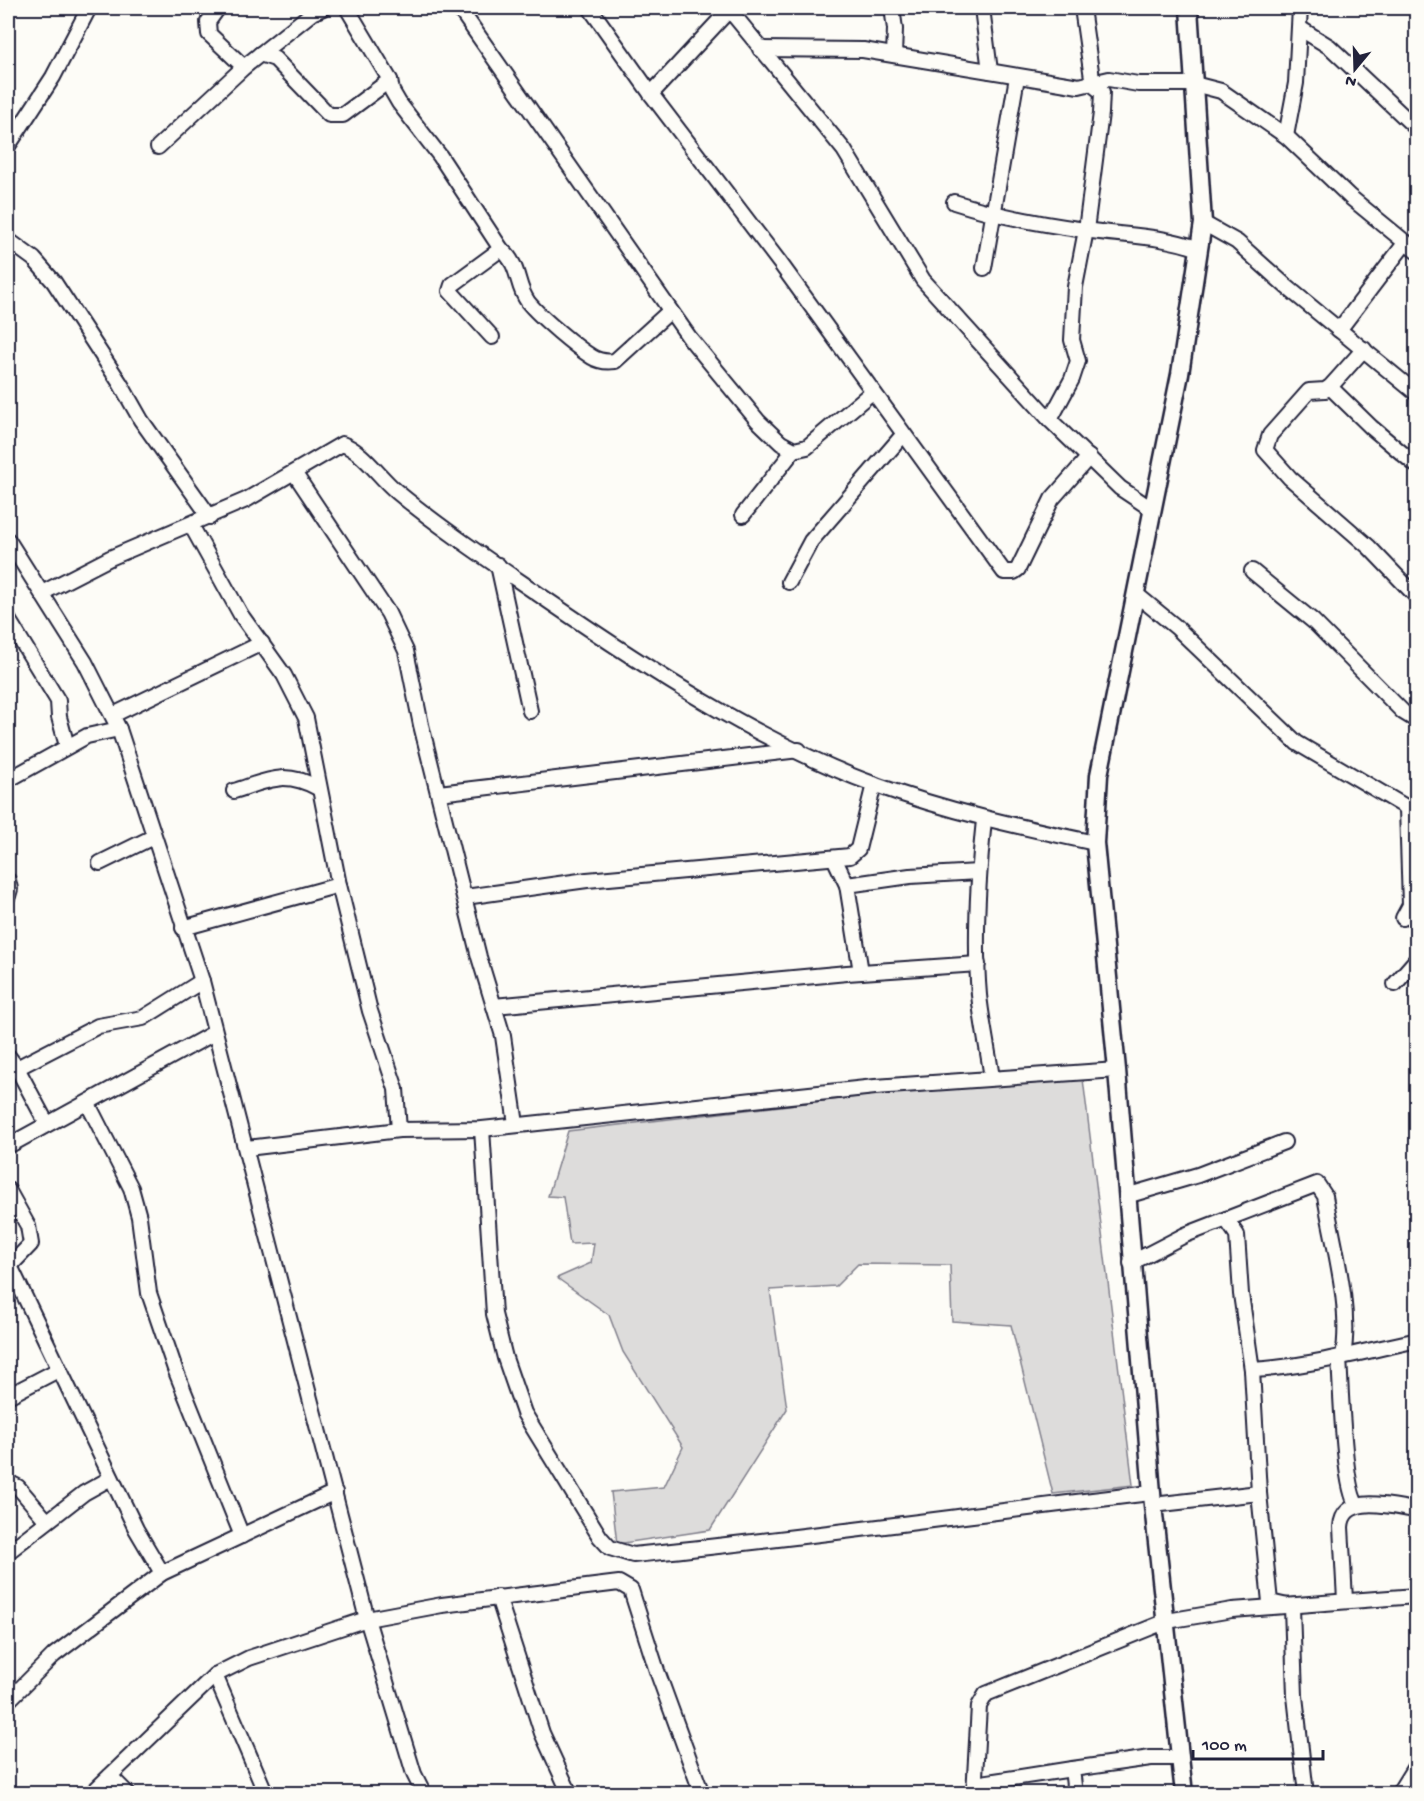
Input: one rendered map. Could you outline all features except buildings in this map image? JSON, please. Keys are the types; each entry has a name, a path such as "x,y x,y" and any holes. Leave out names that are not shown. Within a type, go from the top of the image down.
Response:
{"main road":[{"path":"1184,1794 1152,1499 1117,1070 1095,843 1099,775 1180,374 1203,223 1189,8"}],"street":[{"path":"8,146 53,77 89,8"},
{"path":"219,8 208,22 209,34 244,67"},
{"path":"158,147 244,67 312,13 323,8"},
{"path":"346,8 390,80 392,91 399,104 440,156 501,249 512,258 528,301 592,357 604,362 615,362 670,311"},
{"path":"459,8 670,311 759,422 781,443 794,450"},
{"path":"590,8 651,94 780,262 1001,569 1009,573 1018,569 1057,491 1089,457"},
{"path":"651,94 729,8 844,150 923,280 1050,420 1120,488 1153,510"},
{"path":"892,8 895,29 894,55"},
{"path":"982,8 990,71"},
{"path":"1050,420 1072,379 1078,361 1072,340 1076,287 1086,230 1102,103 1102,92 1093,85 1082,8"},
{"path":"1286,136 1296,83 1301,29 1300,8"},
{"path":"1301,29 1330,47 1416,128"},
{"path":"760,49 863,50 1079,86 1093,85 1109,79 1138,84 1194,84 1221,91 1286,136 1350,197 1411,247 1339,330"},
{"path":"260,54 275,59 329,115 336,117 343,116 390,80"},
{"path":"984,268 1017,77"},
{"path":"954,202 994,215 1086,230 1173,239 1199,249"},
{"path":"1203,223 1237,242 1416,393"},
{"path":"8,240 34,259 54,282 120,383 141,420 210,517"},
{"path":"492,337 450,291 452,285 501,249"},
{"path":"1364,349 1330,387 1325,390 1309,391 1270,435 1265,450 1290,478 1369,547 1416,596"},
{"path":"1330,387 1371,427 1416,465"},
{"path":"743,515 794,450 807,447 872,392"},
{"path":"789,582 811,542 903,435"},
{"path":"42,592 110,558 210,517 295,474 334,447 346,445 396,491 498,565 651,668 755,729 874,784 984,820 1095,843"},
{"path":"295,474 356,562 401,637 465,897 503,1036 516,1124"},
{"path":"191,525 241,615 295,694 306,718 339,885 370,1011 396,1089 399,1130"},
{"path":"8,540 85,662 119,729 202,981 367,1619 414,1774 424,1794"},
{"path":"498,565 530,711"},
{"path":"1252,571 1313,621 1403,712 1416,720"},
{"path":"1137,595 1176,627 1297,744 1412,810 1410,905 1403,918"},
{"path":"8,619 58,701 59,717 67,746"},
{"path":"113,715 262,643"},
{"path":"8,780 67,746 100,731 119,729"},
{"path":"440,793 799,750"},
{"path":"234,791 287,776 300,778 318,788"},
{"path":"465,897 575,881 850,856 858,849 874,784"},
{"path":"984,820 978,872 978,964 979,996 992,1078"},
{"path":"100,863 153,837"},
{"path":"834,858 847,885 861,972"},
{"path":"847,885 899,877 978,872"},
{"path":"8,880 10,889 8,896"},
{"path":"183,928 339,885"},
{"path":"1395,984 1416,960"},
{"path":"494,1006 861,972 978,964"},
{"path":"17,1068 99,1026 142,1018 202,981"},
{"path":"8,1146 214,1033"},
{"path":"8,1056 17,1068 47,1124"},
{"path":"247,1148 399,1130 482,1129 992,1078 1117,1070"},
{"path":"88,1104 131,1188 139,1217 149,1293 175,1369 242,1536"},
{"path":"482,1129 494,1314 505,1358 524,1413 600,1537 610,1548 633,1555 798,1539 1012,1509 1260,1493"},
{"path":"1126,1196 1197,1175 1284,1142"},
{"path":"1131,1263 1185,1235 1317,1184 1321,1186 1325,1196 1341,1289 1346,1339 1341,1357 1344,1437 1352,1491 1357,1505"},
{"path":"8,1190 28,1226 31,1244 9,1268 111,1478 162,1574"},
{"path":"1226,1219 1237,1235 1241,1294 1252,1370 1270,1602 1292,1607"},
{"path":"1252,1370 1280,1368 1414,1341"},
{"path":"8,1396 58,1370"},
{"path":"8,1552 84,1493 111,1478"},
{"path":"8,1482 18,1487 47,1521"},
{"path":"8,1701 54,1655 162,1574 334,1492"},
{"path":"1345,1600 1341,1519 1347,1509 1357,1505 1416,1510"},
{"path":"91,1794 215,1675 249,1658 367,1619 498,1597 619,1582 629,1587 702,1794"},
{"path":"1179,1758 1151,1758 1072,1769 975,1789 979,1706 983,1696 1167,1621 1232,1610 1416,1596"},
{"path":"498,1597 542,1733 570,1794"},
{"path":"1292,1607 1295,1696 1306,1794"},
{"path":"215,1675 266,1794"},
{"path":"1398,1794 1416,1766"},
{"path":"1072,1769 1075,1794"},
{"path":"110,1776 128,1794"}],"shaded area":[{"path":"1083,1079 1133,1485 1053,1494 1011,1325 952,1321 950,1265 858,1264 836,1286 770,1290 787,1409 710,1530 617,1544 611,1492 664,1487 683,1447 623,1352 609,1315 557,1278 591,1263 594,1243 570,1244 563,1197 548,1196 568,1131 907,1091"}]}
